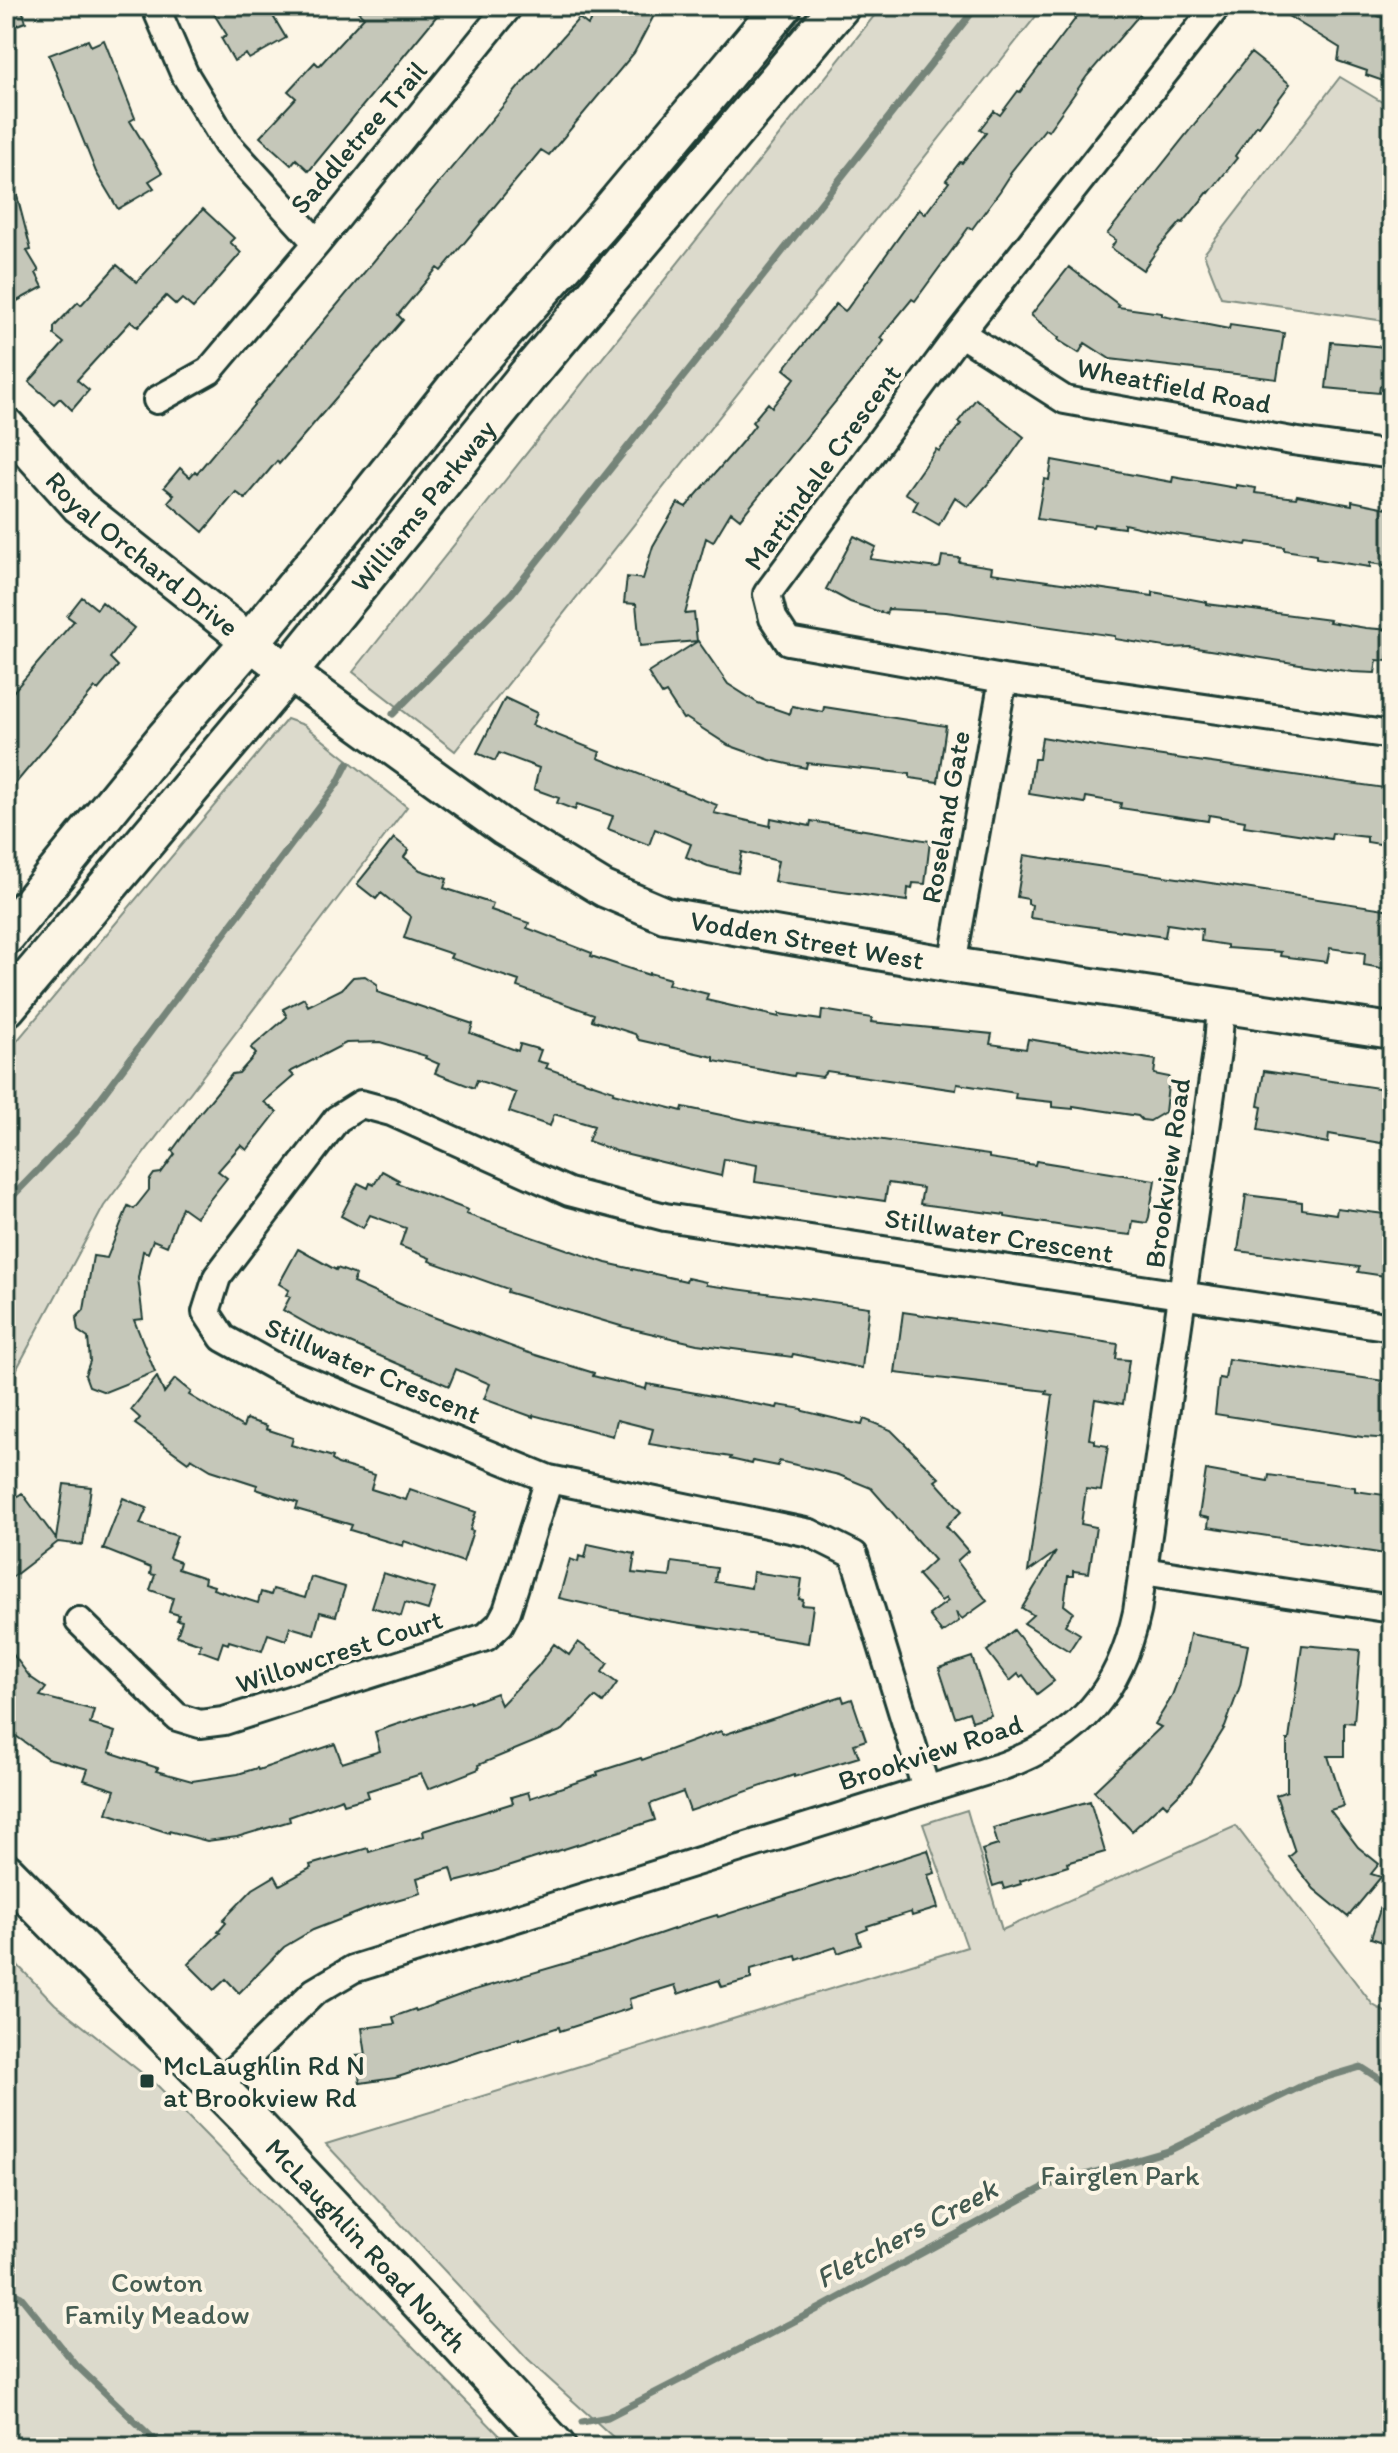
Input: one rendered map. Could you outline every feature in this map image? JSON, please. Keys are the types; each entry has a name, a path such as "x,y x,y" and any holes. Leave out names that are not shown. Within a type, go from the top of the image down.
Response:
{"main road":[{"name":"Williams Parkway","path":"6,935 166,738 250,642 471,369 600,224 782,6"},
{"name":"Williams Parkway","path":"6,1007 288,672 454,464 840,6"},
{"name":"McLaughlin Road North","path":"6,1873 217,2087 556,2447"}],"street":[{"name":"Saddletree Trail","path":"155,6 184,73 227,144 317,243 509,6"},
{"name":"Martindale Crescent","path":"1217,6 960,333 767,594 773,618 788,641 1003,679 1392,735"},
{"path":"157,400 209,371 317,243"},
{"name":"Wheatfield Road","path":"960,333 1065,400 1292,441 1392,455"},
{"name":"Royal Orchard Drive","path":"6,425 79,506 288,672"},
{"name":"Vodden Street West","path":"288,672 504,828 604,889 665,915 952,965 1392,1031"},
{"name":"Roseland Gate","path":"952,965 1003,679"},
{"name":"Brookview Road","path":"217,2087 314,1992 353,1969 1036,1753 1067,1733 1088,1713 1106,1692 1125,1657 1137,1612 1221,1006"},
{"name":"Stillwater Crescent","path":"926,1789 854,1555 810,1533 549,1479 279,1369 223,1338 206,1312 217,1277 337,1119 361,1104 391,1112 569,1192 665,1217 1182,1296"},
{"path":"1182,1296 1392,1327"},
{"name":"Willowcrest Court","path":"79,1621 177,1717 200,1724 224,1721 486,1637 500,1624 507,1611 549,1479"},
{"path":"1143,1571 1392,1609"}],"green space":[{"path":"882,6 1044,6 455,751 353,672"},
{"path":"1340,77 1392,108 1392,322 1221,297 1204,254"},
{"path":"287,719 304,725 407,807 104,1206 6,1389 6,1054"},
{"name":"Fairglen Park","path":"967,1810 1002,1930 1236,1826 1373,2005 1392,2016 1392,2447 624,2447 528,2360 326,2144 967,1947 923,1824"},
{"name":"Cowton Family Meadow","path":"6,1953 55,2004 157,2085 511,2447 8,2447"}],"building":[{"path":"6,6 21,6 26,22 6,29"},
{"path":"209,6 267,6 286,38 249,59 246,54 234,61 221,38 227,35"},
{"path":"352,6 445,6 309,171 296,159 291,165 260,137 296,98 288,91 315,62 319,66 364,17"},
{"path":"599,6 659,6 634,53 549,155 541,150 441,271 437,268 398,315 403,320 279,464 277,461 245,499 236,492 203,532 168,502 174,495 164,487 180,468 190,477 195,471 197,473 523,82 579,18 588,25"},
{"path":"1085,6 1147,6 1087,76 1048,131 1045,129 1010,173 972,229 969,227 915,301 912,299 880,338 884,341 867,363 740,519 731,512 713,542 706,538 685,614 694,613 697,641 640,646 636,604 624,603 627,577 643,579 653,546 678,503 686,507 742,442 755,425 752,422 768,403 772,407 795,378 784,369 836,304 845,311 847,309 919,209 925,214 949,182 946,180 986,133 980,129 994,111 1000,115 1020,92"},
{"path":"1272,6 1364,6 1380,11 1378,16 1392,21 1392,65 1386,82 1366,75 1367,71 1338,61 1340,48"},
{"path":"88,40 91,46 104,40 135,118 130,121 162,173 149,181 154,188 118,209 96,172 49,55"},
{"path":"1251,53 1290,84 1257,125 1235,156 1237,158 1160,246 1143,270 1111,248 1116,240 1107,234"},
{"path":"14,184 31,250 27,251 39,271 36,273 43,287 6,307 6,185"},
{"path":"203,209 234,238 230,242 241,253 193,308 182,299 176,305 166,296 138,327 131,321 77,380 89,390 72,410 60,398 54,404 29,382 64,343 54,335 54,327 78,302 81,305 117,265 137,282"},
{"path":"1069,267 1118,307 1162,313 1162,316 1229,329 1230,325 1284,333 1277,379 1110,359 1085,343 1079,353 1058,340 1031,315"},
{"path":"1331,342 1385,347 1384,350 1392,351 1392,388 1380,386 1379,393 1326,388"},
{"path":"976,399 1024,437 968,507 955,497 939,525 913,510 918,501 905,493 936,449 939,451 961,424 958,422"},
{"path":"1052,460 1172,482 1173,477 1236,488 1236,485 1256,488 1255,493 1296,498 1297,495 1352,505 1352,501 1392,509 1392,566 1370,563 1370,567 1316,559 1316,555 1284,550 1284,547 1247,542 1246,545 1124,524 1124,528 1094,524 1093,527 1037,519 1044,479 1049,480"},
{"path":"854,536 876,547 870,559 937,568 942,556 960,558 959,562 992,567 991,573 1153,596 1153,592 1207,604 1391,630 1387,661 1377,660 1375,673 1352,672 1190,647 1171,648 1115,639 1115,636 946,612 888,609 886,614 850,602 826,589"},
{"path":"82,597 97,609 102,602 134,628 110,658 118,666 98,690 95,688 6,795 6,700 74,621 67,616"},
{"path":"698,641 728,684 758,703 790,714 792,706 823,712 824,707 946,726 938,782 910,778 910,774 807,763 806,768 770,760 728,745 683,719 648,673"},
{"path":"505,698 537,713 532,725 600,752 598,758 717,805 714,813 770,826 771,818 810,826 811,821 930,841 925,884 913,883 912,889 908,888 907,901 786,884 774,881 778,861 742,852 738,873 686,857 691,844 655,829 649,845 608,829 613,816 577,804 575,810 557,803 559,798 534,789 539,768 499,753 495,761 477,753"},
{"path":"1042,737 1392,789 1392,846 1367,842 1367,837 1332,833 1331,839 1244,826 1245,821 1209,815 1208,821 1120,808 1121,803 1086,797 1085,803 1029,794 1034,759 1039,759"},
{"path":"394,838 409,850 404,857 420,870 447,879 444,888 493,904 491,910 529,923 527,928 592,953 591,956 670,979 668,984 708,994 706,1000 779,1017 779,1014 821,1020 822,1010 872,1018 871,1022 992,1034 990,1044 1026,1049 1028,1039 1156,1060 1154,1074 1169,1077 1165,1112 1150,1121 1138,1116 1073,1106 1073,1109 1052,1107 1052,1102 1015,1098 1016,1093 957,1084 956,1090 827,1071 822,1077 795,1073 794,1076 714,1061 714,1057 639,1040 635,1034 592,1020 594,1014 517,987 519,981 450,958 452,954 404,938 411,917 381,893 376,899 357,884"},
{"path":"1024,855 1392,910 1392,970 1364,965 1365,953 1330,948 1327,962 1280,956 1281,952 1227,948 1227,945 1201,941 1202,929 1167,924 1165,937 1030,918 1032,905 1028,904 1028,899 1017,897"},
{"path":"365,976 377,984 377,992 473,1024 470,1033 518,1051 520,1044 541,1050 537,1061 548,1064 546,1068 613,1093 682,1111 683,1107 750,1121 989,1155 989,1158 1035,1165 1036,1161 1155,1180 1149,1217 1147,1223 1133,1221 1131,1235 920,1204 923,1188 888,1183 885,1201 755,1182 757,1165 724,1159 721,1176 616,1151 588,1141 594,1126 554,1114 550,1126 509,1112 516,1093 477,1080 474,1088 435,1073 439,1064 426,1056 380,1042 346,1043 290,1072 294,1076 264,1102 277,1112 247,1150 241,1145 218,1171 227,1178 196,1217 182,1207 167,1246 153,1240 148,1253 143,1251 138,1278 143,1319 134,1320 155,1372 105,1392 89,1386 85,1375 90,1361 88,1338 78,1331 76,1318 84,1310 93,1256 107,1258 128,1206 134,1209 149,1190 149,1181 154,1174 161,1173 175,1154 172,1151 198,1115 232,1074 239,1073 256,1054 251,1048 287,1017 283,1009 304,998 308,1006 342,989 353,977"},
{"path":"1264,1071 1392,1090 1392,1145 1329,1134 1328,1143 1258,1130 1262,1107 1258,1106"},
{"path":"382,1171 399,1180 397,1183 468,1210 466,1214 606,1263 686,1281 687,1278 706,1282 706,1285 869,1307 862,1368 793,1354 792,1357 697,1344 624,1327 507,1292 508,1289 429,1261 430,1258 400,1246 406,1228 370,1215 363,1228 341,1216 358,1183 368,1188 370,1183 374,1185"},
{"path":"1246,1195 1302,1202 1302,1209 1336,1214 1337,1208 1392,1215 1392,1273 1385,1272 1385,1276 1358,1272 1359,1267 1238,1251"},
{"path":"298,1249 336,1270 356,1275 353,1283 407,1307 526,1352 594,1373 593,1376 646,1389 647,1384 777,1408 778,1405 803,1409 862,1425 864,1419 891,1430 939,1478 935,1481 962,1511 946,1526 968,1551 957,1561 987,1601 962,1619 956,1612 959,1621 942,1633 929,1615 948,1601 946,1598 941,1601 918,1575 934,1560 871,1488 839,1475 779,1461 778,1466 753,1461 752,1464 731,1457 649,1444 653,1429 617,1420 613,1436 533,1417 484,1399 490,1384 456,1369 449,1386 313,1327 283,1310 290,1297 286,1295 289,1290 279,1284"},
{"path":"903,1312 1118,1344 1116,1359 1129,1360 1123,1404 1095,1399 1089,1439 1095,1440 1095,1444 1108,1446 1101,1491 1086,1489 1081,1524 1096,1527 1089,1573 1073,1571 1073,1576 1068,1576 1064,1605 1073,1612 1065,1625 1080,1634 1069,1651 1024,1623 1033,1615 1022,1608 1056,1552 1028,1572 1053,1395 1046,1394 1047,1391 895,1373"},
{"path":"1228,1359 1392,1382 1392,1439 1215,1414 1219,1378 1225,1379"},
{"path":"157,1377 164,1393 175,1379 191,1392 189,1395 243,1427 246,1419 267,1426 266,1429 293,1438 291,1445 333,1457 332,1460 338,1464 375,1475 371,1489 406,1500 410,1489 476,1512 463,1562 404,1541 403,1546 350,1530 352,1525 296,1509 298,1503 256,1489 257,1485 211,1470 191,1458 188,1462 135,1424 140,1418 131,1410"},
{"path":"1206,1470 1268,1481 1269,1475 1355,1487 1355,1491 1392,1496 1392,1555 1208,1527 1209,1518 1199,1516"},
{"path":"64,1484 91,1487 83,1545 58,1542 6,1582 6,1504 22,1493 56,1539"},
{"path":"123,1498 147,1508 140,1524 177,1536 169,1558 180,1562 178,1569 205,1578 204,1583 214,1586 213,1589 258,1603 261,1592 271,1595 273,1589 305,1598 311,1577 345,1587 336,1616 320,1612 314,1634 290,1627 286,1640 268,1634 262,1651 229,1641 228,1644 223,1642 218,1657 199,1650 201,1644 177,1636 182,1621 177,1620 179,1615 169,1612 173,1598 150,1590 155,1575 150,1574 151,1568 103,1549"},
{"path":"588,1544 635,1554 632,1573 670,1577 672,1562 717,1568 715,1582 751,1588 753,1572 802,1579 799,1599 803,1600 802,1605 813,1606 808,1643 649,1618 559,1598 570,1559 578,1562 579,1556 585,1558"},
{"path":"383,1573 435,1589 428,1610 405,1603 401,1616 372,1607"},
{"path":"1014,1630 1054,1681 1037,1694 1023,1675 1020,1677 1018,1674 1010,1681 987,1651"},
{"path":"1190,1634 1248,1645 1240,1686 1225,1727 1191,1782 1167,1806 1163,1802 1132,1831 1094,1791 1161,1727 1155,1724 1171,1698 1184,1664"},
{"path":"578,1642 608,1663 602,1672 617,1683 603,1703 595,1697 563,1730 428,1789 421,1774 367,1791 369,1797 344,1804 342,1798 289,1817 290,1821 237,1837 207,1841 169,1833 107,1813 115,1790 84,1780 88,1769 47,1758 6,1729 6,1645 30,1677 46,1688 40,1696 94,1710 90,1724 115,1732 109,1752 158,1768 156,1771 192,1781 258,1770 335,1744 342,1763 380,1751 375,1732 496,1693 501,1705 554,1644 569,1655"},
{"path":"1302,1645 1360,1650 1354,1723 1344,1722 1344,1756 1328,1756 1344,1806 1330,1810 1358,1847 1379,1864 1371,1874 1381,1877 1348,1917 1314,1889 1289,1857 1295,1852 1276,1795 1287,1791 1287,1740"},
{"path":"972,1657 991,1715 972,1721 969,1712 955,1717 939,1668"},
{"path":"842,1696 844,1702 852,1699 866,1740 854,1744 859,1757 794,1775 690,1811 683,1792 650,1804 655,1820 479,1876 455,1882 451,1868 417,1878 421,1893 375,1906 313,1930 284,1947 239,1993 226,1979 214,1990 188,1964 220,1933 226,1923 223,1920 253,1889 275,1876 280,1885 311,1868 310,1865 424,1836 423,1831 513,1803 511,1797 528,1792 530,1798 721,1731 723,1735"},
{"path":"1090,1801 1105,1852 1067,1863 1068,1866 1020,1881 1021,1884 1004,1889 1002,1883 993,1886 982,1850 998,1845 993,1828"},
{"path":"928,1850 935,1873 928,1875 938,1908 912,1916 911,1912 867,1926 868,1929 857,1933 861,1945 838,1953 836,1947 797,1960 796,1956 751,1969 751,1979 722,1987 719,1980 678,1994 675,1985 629,1999 631,2008 560,2031 559,2027 395,2078 360,2083 356,2056 366,2055 362,2028 395,2024 393,2017 415,2009"},
{"path":"1388,1884 1392,1884 1392,1945 1371,1938"}],"waterway":[{"path":"393,714 512,593 977,6"},
{"path":"6,1203 75,1132 337,784 348,763"},
{"name":"Fletchers Creek","path":"582,2422 608,2417 820,2308 1046,2186 1168,2151 1310,2082 1361,2067 1392,2087"},
{"name":"Fletchers Creek","path":"6,2290 21,2297 76,2365 162,2447"},
{"name":"Fletchers Creek","path":"493,2447 501,2443"}],"place":[{"name":"McLaughlin Rd N at Brookview Rd","path":"147,2081"}]}
